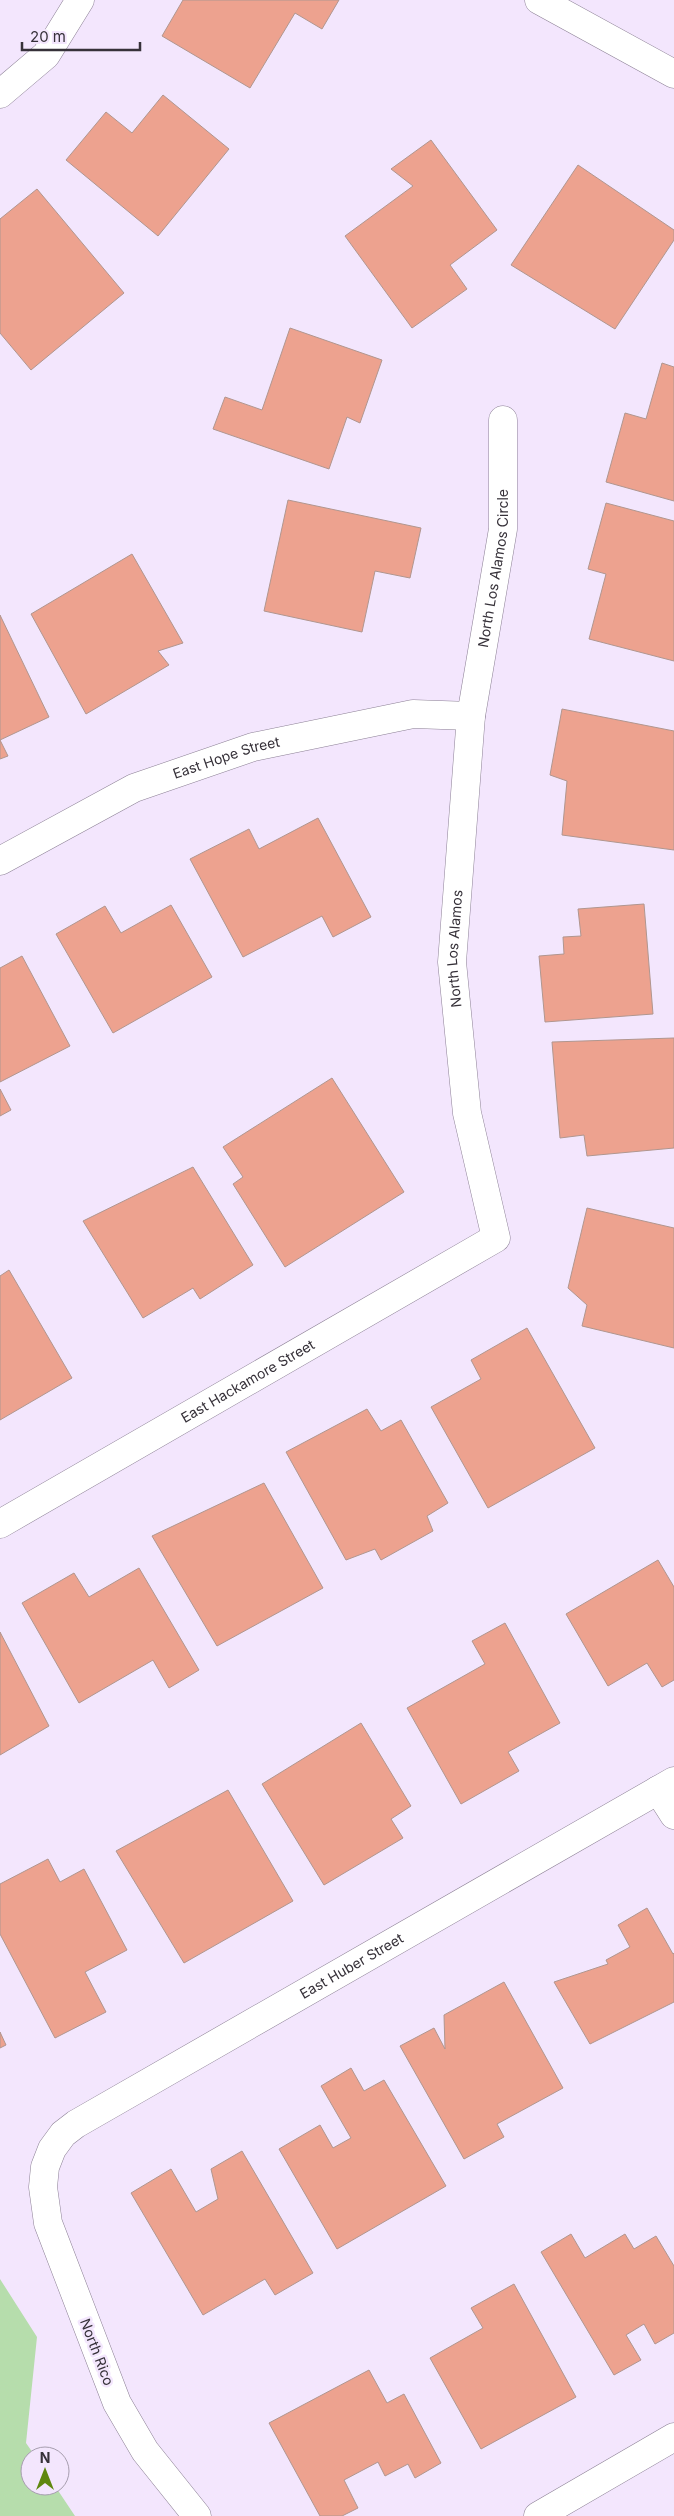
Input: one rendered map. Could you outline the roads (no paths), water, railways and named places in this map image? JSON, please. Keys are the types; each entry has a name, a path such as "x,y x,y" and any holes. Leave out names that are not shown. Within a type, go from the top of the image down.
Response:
{"street":[{"path":"0,94 46,55 80,0"},
{"path":"539,0 674,74"},
{"name":"North Los Alamos Circle","path":"471,716 503,529 503,420"},
{"name":"East Hope Street","path":"0,861 134,788 254,747 414,714 471,716"},
{"name":"North Los Alamos","path":"471,716 452,962 467,1113 496,1238"},
{"name":"East Hackamore Street","path":"0,1524 496,1238"},
{"path":"666,1785 674,1815"},
{"name":"East Huber Street","path":"44,2167 52,2149 63,2134 76,2124 666,1785"},
{"name":"North Rico","path":"44,2167 43,2188 48,2223 117,2403 145,2451 197,2516"},
{"path":"538,2516 674,2437"}]}
